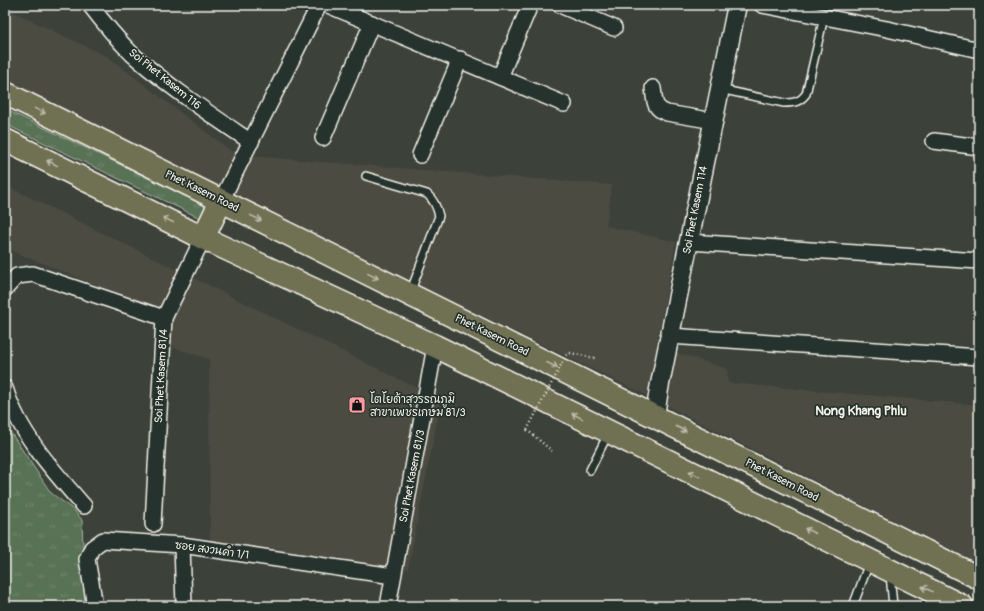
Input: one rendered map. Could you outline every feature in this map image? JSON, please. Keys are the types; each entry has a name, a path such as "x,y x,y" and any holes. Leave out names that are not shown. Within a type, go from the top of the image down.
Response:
{"main road":[{"name":"Phet Kasem Road","path":"5,93 979,578"},
{"path":"5,140 203,238 435,346 962,606"},
{"path":"203,238 221,201"}],"street":[{"name":"Soi Phet Kasem 116","path":"90,5 108,28 133,54 190,101 251,142"},
{"path":"221,201 320,5"},
{"path":"328,5 460,59 564,104"},
{"path":"500,77 530,5"},
{"path":"560,5 614,28"},
{"name":"Soi Phet Kasem 114","path":"655,416 737,5"},
{"path":"762,5 887,29 979,50"},
{"path":"323,138 372,23"},
{"path":"420,155 460,59"},
{"path":"653,88 656,106 661,111 714,121"},
{"path":"934,141 979,147"},
{"name":"Soi Phet Kasem 81/4","path":"153,524 164,318 203,238"},
{"path":"689,242 979,261"},
{"path":"5,289 18,276 33,274 164,318"},
{"path":"670,336 979,356"},
{"name":"Soi Phet Kasem 81/3","path":"388,606 435,346"},
{"path":"5,388 9,403 20,423 51,469 84,506"},
{"name":"ซอย สงวนคำ 1/1","path":"95,606 87,559 92,548 103,540 182,545 393,576"},
{"path":"182,545 184,606"}],"lane":[{"path":"720,89 784,103 793,103 801,100 806,94 824,17"},
{"path":"366,176 427,194 434,201 437,208 439,216 409,294"},
{"path":"590,470 608,432"},
{"path":"853,606 870,560"},
{"path":"890,570 893,606"}],"path":[{"path":"552,451 527,430 568,352 596,358"}],"shaded area":[{"path":"5,8 108,57 236,155 612,185 606,226 676,242 656,346 727,369 728,383 979,405 979,564 646,395 5,83"},
{"path":"5,185 441,400 408,569 210,541 209,359 175,348 155,309 5,248"}],"green space":[{"path":"5,109 208,207 204,220 5,124"},
{"path":"5,424 51,493 74,510 82,520 85,606 5,606"}],"place":[{"name":"โตโยต้าสุวรรณภูมิ สาขาเพชรเกษม 81/3","path":"357,405"}],"district":[{"name":"Nong Khang Phlu","path":"861,411"}]}
